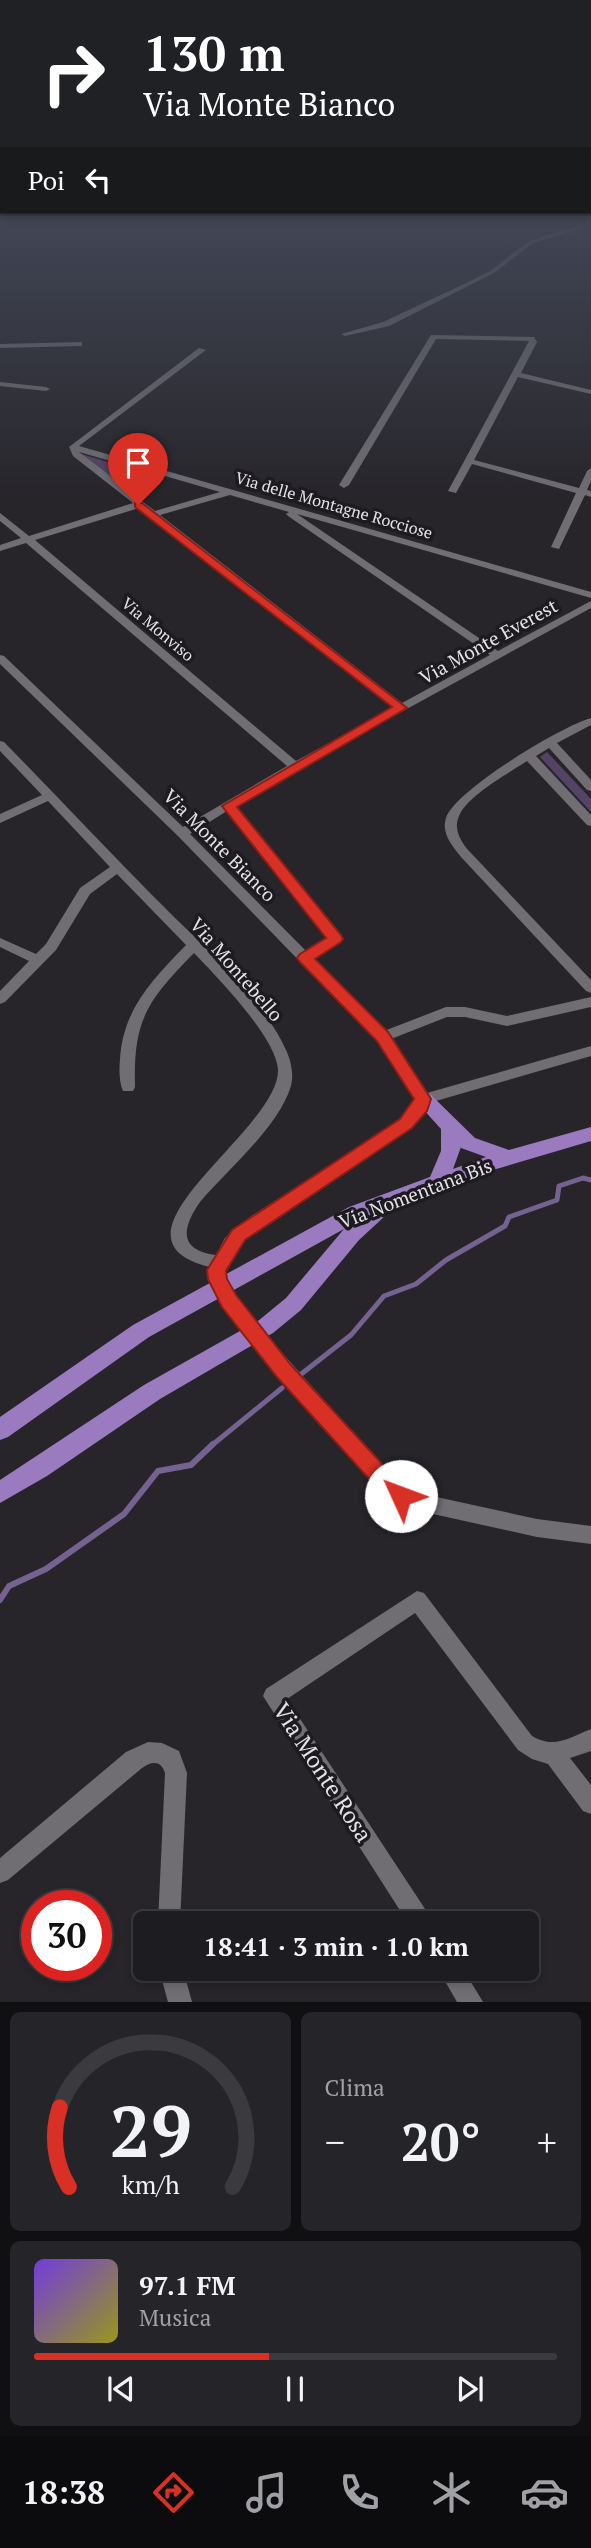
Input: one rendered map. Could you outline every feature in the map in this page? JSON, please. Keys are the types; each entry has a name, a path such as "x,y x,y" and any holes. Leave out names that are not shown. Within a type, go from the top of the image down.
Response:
{"main road":[{"path":"423,1099 473,1146 509,1158"},
{"path":"438,1182 451,1151 451,1128"},
{"name":"Via Nomentana Bis","path":"0,1430 141,1331 356,1213 509,1158 591,1134"},
{"path":"0,1492 148,1394 255,1334 313,1284 349,1236 391,1200"}],"street":[{"path":"345,334 386,324 408,313"},
{"path":"344,485 434,337 519,337 533,341 453,491"},
{"path":"0,347 79,344"},
{"path":"202,350 73,448 138,505 401,708"},
{"path":"516,374 591,392"},
{"path":"0,384 46,389"},
{"name":"Via delle Montagne Rocciose","path":"73,448 591,595"},
{"path":"468,461 587,493"},
{"path":"115,486 147,468"},
{"path":"556,547 587,493 591,471"},
{"path":"151,515 231,492"},
{"path":"0,548 138,505"},
{"path":"280,507 498,656"},
{"name":"Via Monviso","path":"0,516 295,766"},
{"name":"Via Monte Everest","path":"182,833 295,766 591,604"},
{"name":"Via Monte Bianco","path":"0,658 182,833 382,1037 423,1099"},
{"path":"591,721 468,795 459,804 452,818 453,836 465,854 591,988"},
{"path":"551,743 591,787"},
{"name":"Via Montebello","path":"0,744 193,946 263,1026 280,1052 285,1071 281,1090 268,1114 189,1205 179,1223 180,1241 189,1254 198,1259 221,1262"},
{"path":"530,757 591,822"},
{"path":"0,819 50,796"},
{"path":"229,806 335,939 305,958"},
{"path":"0,999 57,938 85,891 118,867"},
{"path":"0,942 38,960"},
{"path":"128,1087 127,1041 139,1008 153,987 193,946"},
{"path":"382,1037 446,1012 465,1012 507,1021 591,1002"},
{"path":"591,1051 423,1099 418,1111 406,1123 239,1235 216,1270 222,1290 255,1334 388,1486 401,1496 537,1528 591,1535"},
{"name":"Via Monte Rosa","path":"413,1911 273,1696 417,1600 525,1744 539,1752 554,1754"},
{"path":"591,1740 554,1754 591,1802"},
{"path":"0,1872 134,1760 149,1752 159,1752 171,1759 176,1773 170,1911"},
{"path":"174,1981 180,2002"},
{"path":"458,1981 471,2002"}],"shaded area":[{"path":"78,453 135,470 114,483"},
{"path":"547,752 591,799 591,812 540,757"}],"waterway":[{"path":"300,1375 351,1335 384,1296 416,1284 446,1260 505,1226 509,1217 557,1200 559,1186 583,1178 591,1180"},
{"path":"211,1446 282,1388"},
{"path":"0,1600 9,1586 46,1569 124,1514 158,1471 191,1465 213,1444"}],"route":[{"path":"138,505 401,708 229,806 335,939 305,958 382,1037 423,1099 421,1106 416,1115 406,1123 256,1221 231,1243 216,1270 217,1279 229,1301 284,1371 388,1486 401,1496"}]}
